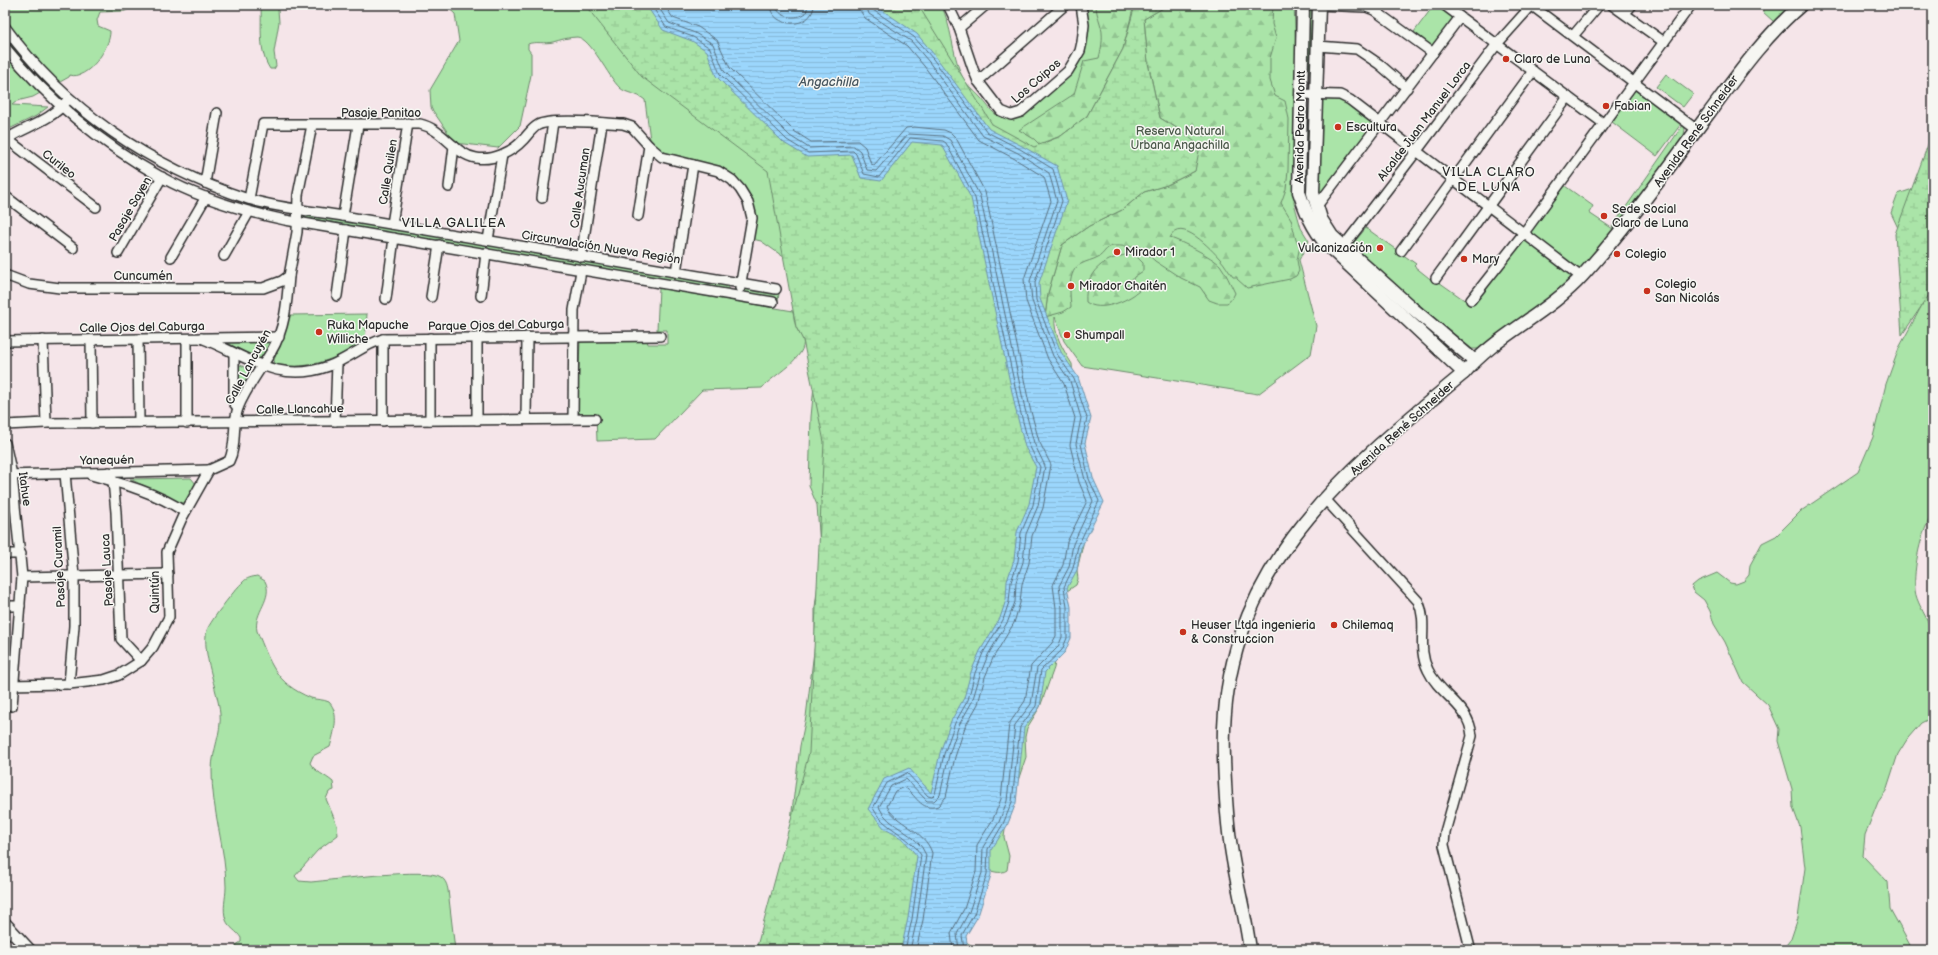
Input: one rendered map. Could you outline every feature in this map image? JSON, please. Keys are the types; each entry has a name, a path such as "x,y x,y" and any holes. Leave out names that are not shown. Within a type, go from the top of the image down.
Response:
{"main road":[{"name":"Avenida Pedro Montt","path":"1303,5 1299,192 1315,232 1340,250 1412,308 1475,361"},
{"name":"Avenida Pedro Montt","path":"1319,5 1313,192 1316,206 1327,229 1340,250 1464,374"},
{"name":"Avenida René Schneider","path":"1250,950 1232,853 1224,759 1224,718 1229,678 1246,619 1264,581 1285,546 1325,499 1406,422 1464,374 1475,361 1546,308 1581,277 1625,227 1767,37 1801,5"},
{"path":"5,924 29,950"}],"street":[{"name":"Los Coipos","path":"948,5 959,28 972,69 978,81 1000,111 1011,115 1021,112 1068,71 1080,51 1084,25 1080,5"},
{"path":"959,28 986,5"},
{"path":"978,81 1065,5"},
{"path":"1319,5 1366,7 1374,10 1433,53"},
{"path":"1444,5 1603,123"},
{"path":"1532,5 1696,130"},
{"name":"Alcalde Juan Manuel Lorca","path":"1340,250 1497,44 1532,5"},
{"path":"1573,36 1599,5"},
{"path":"1612,5 1664,42"},
{"path":"1625,14 1632,5"},
{"path":"1471,300 1523,234 1633,82 1691,5"},
{"path":"1316,206 1381,123 1460,17"},
{"name":"Circunvalación Nueva Región","path":"5,27 41,71 68,99 123,140 166,164 206,183 249,199 299,209 776,289"},
{"path":"1318,46 1357,50 1379,64 1407,88"},
{"name":"Circunvalación Nueva Región","path":"5,47 32,78 62,106 123,153 162,177 206,196 250,212 298,222 773,302"},
{"path":"1401,251 1533,71"},
{"path":"1301,94 1340,95 1350,100 1581,277"},
{"path":"1436,278 1487,206 1568,97"},
{"path":"6,140 44,121 68,99"},
{"path":"206,183 217,114"},
{"path":"542,198 553,122"},
{"name":"Pasaje Panitao","path":"249,199 263,124 358,125 408,123 428,126 435,129 466,155 488,159 502,155 518,146 538,125 553,122 623,124 632,127 649,146 662,157 709,168 732,180 748,202 752,218 739,297"},
{"name":"Calle Quilen","path":"392,224 408,123"},
{"name":"Calle Aucuman","path":"581,257 602,123"},
{"name":"Calle Lancuyén","path":"234,422 238,408 279,337 287,311 286,279 298,222 298,195 312,125"},
{"path":"343,216 358,125"},
{"name":"Curileo","path":"6,140 96,207"},
{"path":"449,187 454,146"},
{"path":"638,216 649,146"},
{"path":"488,240 502,155"},
{"path":"676,272 693,165"},
{"name":"Pasaje Sayen","path":"118,253 162,177"},
{"path":"5,196 73,248"},
{"path":"171,257 206,196"},
{"path":"224,256 250,212"},
{"path":"337,296 346,230"},
{"path":"386,299 394,238"},
{"path":"431,297 439,245"},
{"path":"481,296 486,253"},
{"path":"573,419 574,310 581,270"},
{"name":"Cuncumén","path":"5,275 29,284 60,288 263,288 286,279"},
{"name":"Parque Ojos del Caburga","path":"201,338 262,367 292,372 314,370 337,363 363,347 383,339 660,336"},
{"name":"Calle Ojos del Caburga","path":"5,341 279,337"},
{"path":"526,419 527,337"},
{"path":"430,338 430,420"},
{"path":"477,338 477,420"},
{"path":"138,339 139,422"},
{"path":"187,339 188,423"},
{"path":"383,339 383,421"},
{"path":"43,340 46,423"},
{"path":"91,340 92,423"},
{"path":"234,354 234,403 238,408"},
{"path":"335,421 337,363"},
{"name":"Calle Llancahue","path":"5,425 139,422 188,423 595,419"},
{"path":"209,470 229,461 232,455 234,422"},
{"name":"Itahue","path":"5,443 8,475 21,554 22,577 20,606 9,685 12,706"},
{"name":"Yanequén","path":"8,475 80,472 209,470"},
{"name":"Quintún","path":"9,685 69,684 104,680 119,675 141,661 153,647 169,617 167,552 186,512 209,470"},
{"path":"80,472 113,481 150,494 186,512"},
{"name":"Pasaje Lauca","path":"110,472 113,481 120,575 121,639 141,661"},
{"name":"Pasaje Curamil","path":"65,473 74,576 74,626 69,684"},
{"path":"1325,499 1418,601 1424,621 1422,650 1428,672 1466,714 1471,726 1472,736 1445,832 1444,845 1470,948"},
{"path":"5,554 21,554"},
{"path":"22,577 168,574"},
{"path":"5,606 20,606"}],"green space":[{"path":"11,5 136,5 125,11 100,12 97,20 98,26 110,31 107,45 97,61 84,73 70,75 69,77 33,97 17,101 12,105 48,107 36,116 5,131 5,13"},
{"path":"261,5 274,5 278,10 279,22 274,52 276,66 274,69 270,69 266,62 262,46"},
{"name":"Reserva Natural Urbana Angachilla","path":"445,5 941,5 948,22 958,66 963,78 995,114 1003,118 1016,118 1067,71 1081,37 1083,5 1294,5 1298,97 1298,160 1294,203 1301,228 1309,241 1299,260 1316,326 1311,354 1258,394 1082,366 1064,341 1055,317 1057,336 1072,364 1085,536 1077,570 1078,579 1076,585 1067,591 1054,668 1040,707 1027,728 1025,737 1026,757 1008,810 1004,837 1009,856 1007,870 993,872 984,869 962,940 973,946 975,950 754,950 758,944 789,858 792,811 815,643 815,607 821,560 817,505 809,486 811,417 816,364 788,260 761,241 748,238 750,219 745,199 719,171 674,161 651,148 645,100 620,88 615,83 594,51 582,39 577,37 550,43 528,44 528,49 531,53 531,75 520,126 498,148 455,143 431,108 430,90 459,41 455,14"},
{"name":"Reserva Natural Urbana Angachilla","path":"585,5 918,5 992,124 1034,147 1061,136 1087,116 1123,49 1135,5 1165,5 1163,8 1144,19 1148,63 1160,118 1180,130 1200,146 1195,171 1167,185 1144,192 1122,210 1089,226 1062,245 1048,293 1045,317 1051,483 916,950 756,950 809,753 824,442 803,340 796,327 768,171 642,77"},
{"path":"1096,5 1134,5 1123,49 1087,116 1061,136 1039,144 1034,139 1019,130 1074,94 1084,61 1099,58 1102,45 1102,36"},
{"path":"1165,5 1273,5 1272,24 1276,38 1270,58 1270,80 1275,96 1285,101 1289,119 1288,170 1286,189 1281,203 1291,219 1296,240 1300,246 1297,260 1299,271 1296,276 1290,279 1247,288 1237,279 1237,277 1233,277 1222,261 1203,242 1196,236 1181,230 1175,232 1170,238 1204,254 1222,268 1235,293 1232,299 1227,303 1217,303 1209,300 1200,287 1181,278 1155,261 1140,247 1113,246 1108,248 1100,256 1081,264 1073,272 1070,283 1071,307 1063,312 1045,317 1048,293 1062,245 1089,226 1122,210 1144,192 1167,185 1195,171 1180,130 1160,118 1148,63 1144,19 1163,8"},
{"path":"1306,5 1312,5 1308,77 1305,77"},
{"path":"1434,5 1442,5 1456,16 1433,46 1414,32"},
{"path":"1763,5 1793,5 1774,22 1763,12"},
{"path":"1666,74 1693,94 1683,107 1656,87"},
{"path":"1635,90 1681,124 1657,156 1612,122"},
{"path":"1324,98 1338,98 1343,100 1377,125 1322,198 1317,197 1320,102"},
{"path":"1307,109 1310,109 1319,230 1302,186"},
{"path":"1683,125 1685,129 1684,135 1617,230 1612,227"},
{"path":"1933,131 1933,289 1902,335 1895,234"},
{"path":"1933,182 1933,513 1925,530 1919,550 1915,571 1915,590 1917,599 1929,624 1933,628 1933,717 1921,723 1908,738 1898,754 1886,791 1878,802 1865,835 1863,856 1888,882 1890,909 1910,945 1909,950 1782,950 1791,939 1798,918 1805,868 1800,827 1793,808 1792,789 1778,741 1779,729 1768,705 1743,682 1725,642 1714,624 1710,611 1704,600 1694,592 1692,586 1698,581 1717,573 1730,583 1736,584 1744,581 1749,575 1750,565 1762,543 1776,536 1801,511 1858,472 1873,437 1886,384 1899,348 1921,307 1913,260 1891,213 1898,194"},
{"path":"1565,186 1593,206 1589,213 1616,231 1584,270 1576,269 1532,236 1531,231"},
{"path":"307,213 728,286 728,291 302,217 303,214"},
{"path":"1366,228 1416,264 1414,266 1434,282 1436,280 1470,304 1521,242 1527,241 1570,273 1570,278 1547,300 1480,349 1472,349 1354,251 1351,246"},
{"path":"1134,254 1143,263 1143,271 1134,277 1132,281 1139,291 1121,302 1106,306 1092,305 1086,302 1086,291 1089,282 1098,267 1114,258"},
{"path":"659,288 793,311 796,327 803,340 803,346 795,359 762,388 702,390 655,439 597,441 596,415 581,414 577,410 580,342 647,340 648,344 667,344 667,330 657,330"},
{"path":"746,289 779,294 778,300 745,295 743,293"},
{"path":"367,314 365,342 354,348 333,358 312,364 288,366 275,365 273,363 290,315"},
{"path":"226,342 270,342 262,359 258,359"},
{"path":"238,364 249,369 250,372 237,398"},
{"path":"191,478 196,484 184,503 180,503 130,479"},
{"path":"257,576 265,581 267,594 258,618 257,631 271,663 289,686 311,698 329,702 335,717 330,747 313,756 310,763 317,771 333,782 334,790 329,792 326,799 337,825 338,835 318,850 295,876 299,881 311,882 418,873 432,874 441,877 446,883 448,890 455,950 236,949 236,945 241,942 241,938 227,923 224,912 226,887 224,858 212,785 212,763 220,727 220,713 208,660 206,639 209,625 229,598 244,581"}],"water":[{"name":"Angachilla","path":"646,5 776,5 798,8 800,5 872,5 882,10 917,34 936,57 989,129 1057,166 1067,201 1039,283 1040,299 1061,352 1078,377 1091,418 1085,443 1093,478 1104,502 1081,548 1077,570 1067,588 1071,607 1071,638 1065,652 1045,672 1040,707 1024,728 1016,803 1007,826 991,850 991,875 978,916 966,936 968,950 901,950 908,918 917,856 903,839 885,829 868,809 884,779 909,768 931,793 940,753 951,721 964,698 971,672 980,651 1000,618 1006,600 1007,581 1014,560 1017,532 1029,504 1036,467 1025,447 1016,411 971,198 942,145 912,142 881,181 861,178 852,155 807,157 784,143 716,76 707,51 692,41 663,30"}],"place":[{"name":"Claro de Luna","path":"1506,59"},
{"name":"Fabian","path":"1606,106"},
{"name":"Escultura","path":"1338,127"},
{"name":"Sede Social Claro de Luna","path":"1604,216"},
{"name":"Vulcanización","path":"1380,248"},
{"name":"Mirador 1","path":"1117,252"},
{"name":"Colegio","path":"1617,254"},
{"name":"Mary","path":"1464,259"},
{"name":"Mirador Chaitén","path":"1071,286"},
{"name":"Colegio San Nicolás","path":"1647,291"},
{"name":"Ruka Mapuche Williche","path":"319,332"},
{"name":"Shumpall","path":"1067,335"},
{"name":"Chilemaq","path":"1334,625"},
{"name":"Heuser Ltda ingenieria & Construccion","path":"1183,632"}],"district":[{"name":"VILLA CLARO DE LUNA","path":"1489,178"},
{"name":"VILLA GALILEA","path":"454,222"}]}
